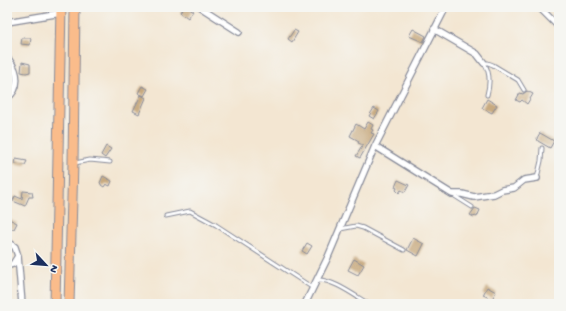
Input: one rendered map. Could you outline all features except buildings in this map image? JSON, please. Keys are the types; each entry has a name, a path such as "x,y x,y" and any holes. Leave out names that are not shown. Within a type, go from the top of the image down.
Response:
{"main road":[{"path":"69,304 74,163 75,7"},
{"path":"55,304 61,10"}],"street":[{"path":"200,7 239,32"},
{"path":"305,304 340,229 375,146 446,7"},
{"path":"539,7 559,27"},
{"path":"7,22 61,10"},
{"path":"434,29 477,54 484,63"},
{"path":"7,61 9,60 13,66 17,81 14,92 7,98"},
{"path":"375,146 452,194 462,194 474,198 514,188 524,180 536,178"},
{"path":"7,241 15,247 18,256 22,304"},
{"path":"7,266 13,264 18,256"}],"lane":[{"path":"484,63 493,64 518,80 524,90"},
{"path":"484,63 490,79 487,95"},
{"path":"536,178 541,161 542,148"},
{"path":"74,163 90,160 110,162"},
{"path":"452,194 472,206"},
{"path":"166,216 190,211 216,225 313,288"},
{"path":"340,229 356,226 363,228 404,250"},
{"path":"317,280 323,280 336,285 369,304"}]}
